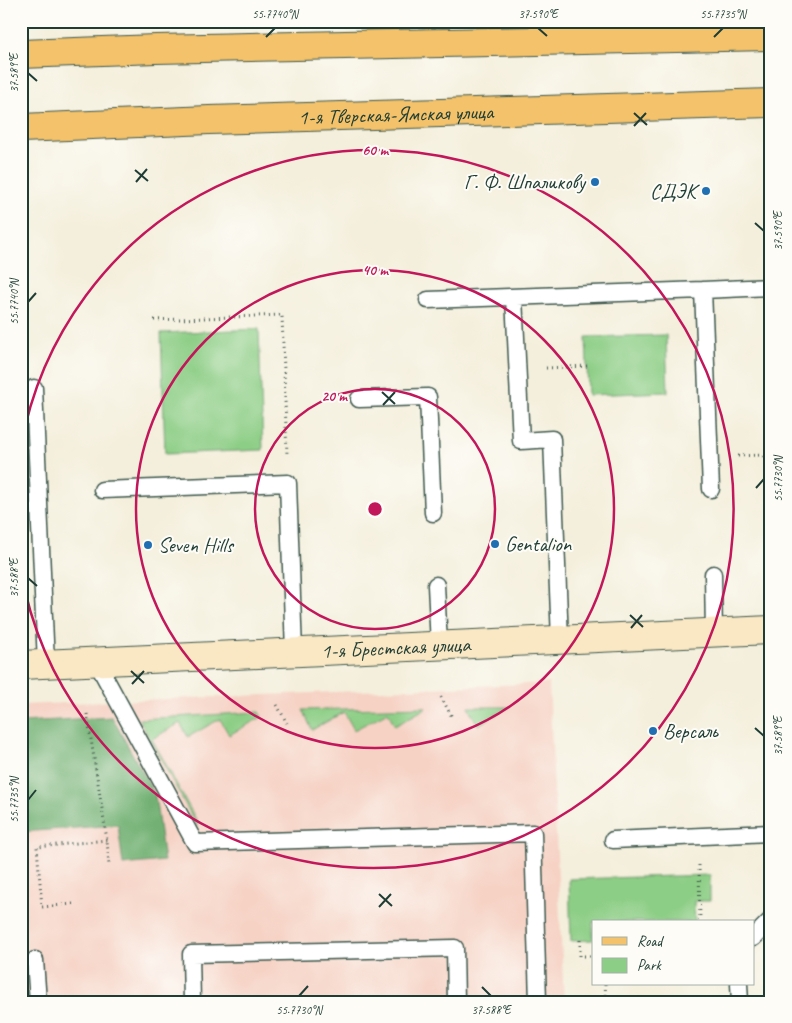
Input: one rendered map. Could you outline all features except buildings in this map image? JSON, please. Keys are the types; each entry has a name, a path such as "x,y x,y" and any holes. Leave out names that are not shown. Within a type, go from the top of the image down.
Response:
{"main road":[{"path":"21,54 771,36"},
{"name":"1-я Тверская-Ямская улица","path":"21,128 771,103"},
{"name":"1-я Брестская улица","path":"34,664 771,630"}],"lane":[{"path":"428,300 771,287"},
{"path":"703,290 711,489"},
{"path":"514,297 521,441 552,439 560,640"},
{"path":"34,388 34,664"},
{"path":"359,399 428,397 433,513"},
{"path":"102,490 288,483 294,652"},
{"path":"713,574 714,633"},
{"path":"436,585 439,645"},
{"path":"96,661 195,844 533,832 538,1002"},
{"path":"612,840 771,833"},
{"path":"754,937 771,920"},
{"path":"192,1002 191,954 455,948 456,1002"},
{"path":"35,960 38,1002"},
{"path":"739,986 740,1002"}],"path":[{"path":"154,320 282,315 288,483"},
{"path":"517,369 587,366"},
{"path":"442,697 452,716"},
{"path":"277,705 287,723"},
{"path":"87,714 107,840 109,866"},
{"path":"73,904 42,906 37,847 107,840"},
{"path":"698,866 700,920"},
{"path":"580,940 580,956 592,956"},
{"path":"605,986 606,999"}],"shaded area":[{"path":"549,683 564,1002 21,1002 21,705"}],"green space":[{"path":"259,329 263,450 165,454 161,333"},
{"path":"666,335 668,392 588,395 586,337"},
{"path":"425,707 395,726 388,712 354,730 344,712 312,730 303,710"},
{"path":"468,707 510,707 478,725"},
{"path":"259,712 262,717 229,735 220,719 188,737 180,723 152,739 199,825 197,826 139,719"},
{"path":"112,717 155,795 164,861 123,865 118,825 21,832 21,722"},
{"path":"710,875 710,901 694,901 695,920 592,920 592,940 571,941 569,879"}],"place":[{"name":"Г. Ф. Шпаликову","path":"595,182"},
{"name":"СДЭК","path":"706,191"},
{"name":"Gentalion","path":"495,544"},
{"name":"Seven Hills","path":"148,545"},
{"name":"Версаль","path":"653,731"}]}
